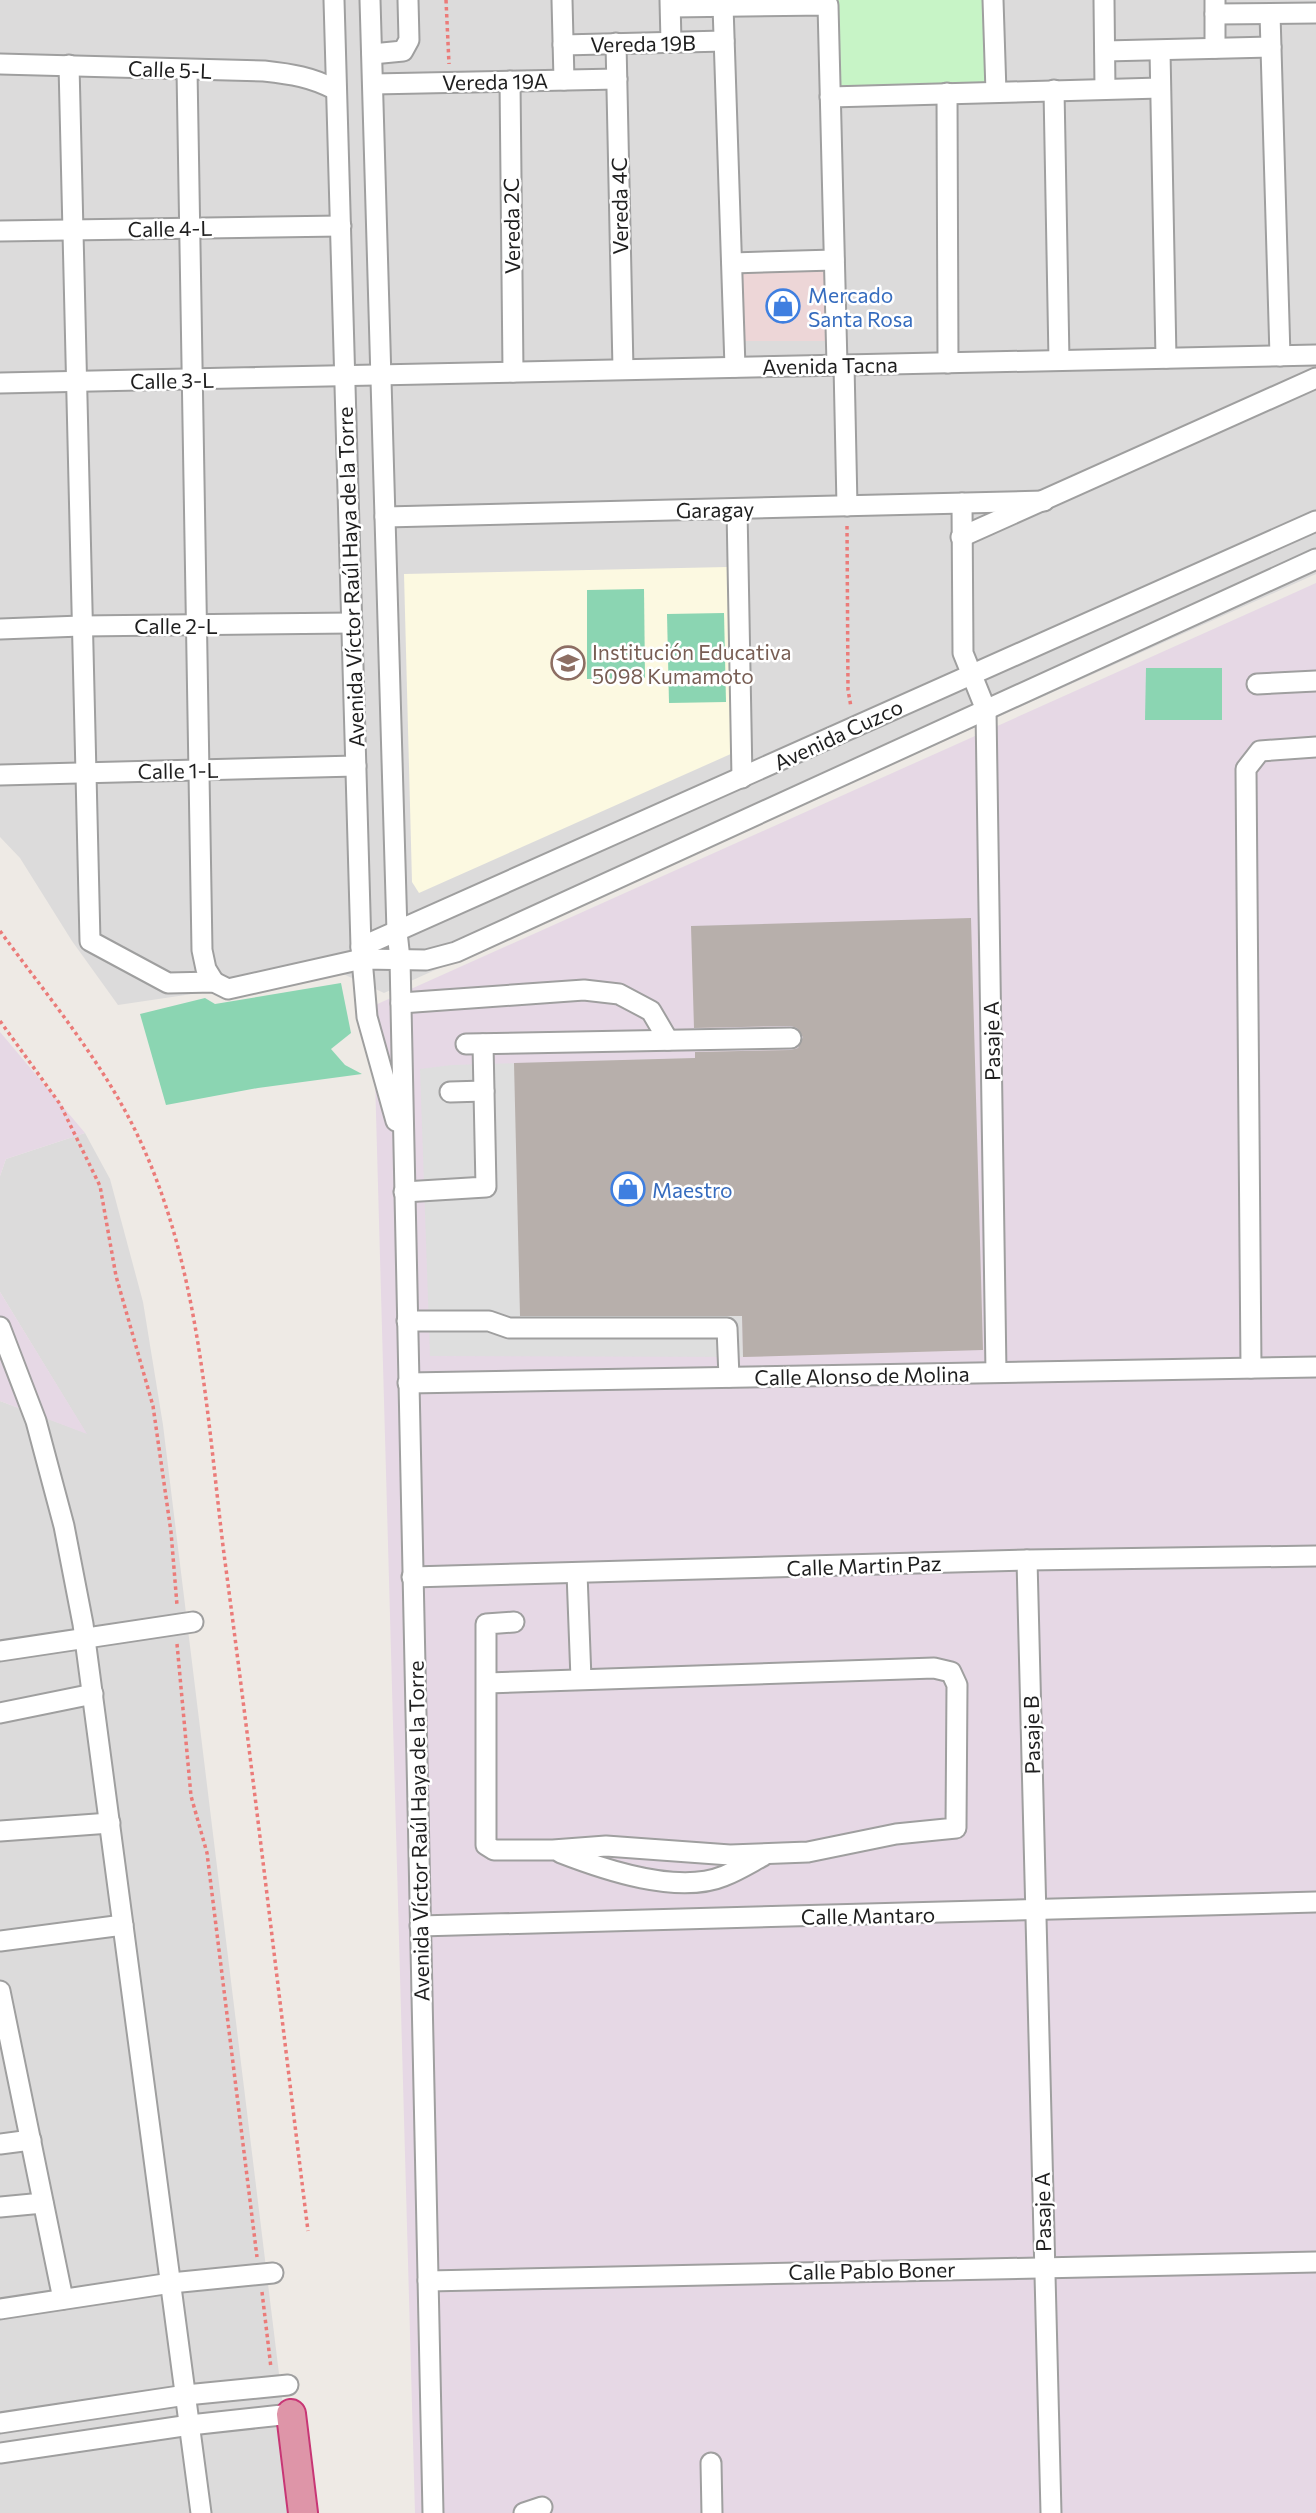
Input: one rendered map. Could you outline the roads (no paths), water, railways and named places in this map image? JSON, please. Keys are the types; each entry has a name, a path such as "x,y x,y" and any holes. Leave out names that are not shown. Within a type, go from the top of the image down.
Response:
{"highway":[{"path":"291,2414 303,2513"}],"street":[{"name":"Avenida Víctor Raúl Haya de la Torre","path":"334,0 361,953 367,1017 403,1149"},
{"name":"Avenida Víctor Raúl Haya de la Torre","path":"370,0 397,932 400,959 433,2513"},
{"path":"372,54 403,51 409,40 408,0"},
{"path":"562,0 564,80"},
{"path":"993,0 996,92"},
{"path":"1104,0 1105,89"},
{"path":"671,42 671,3 723,6 776,3 828,5 834,260 847,506"},
{"path":"723,6 735,368"},
{"path":"1215,48 1215,7 1270,14 1316,13"},
{"path":"1270,14 1279,356"},
{"name":"Vereda 19B","path":"562,45 724,41"},
{"name":"Vereda 4C","path":"616,43 623,369"},
{"path":"1105,51 1271,47"},
{"path":"1160,51 1166,359"},
{"name":"Calle 5-L","path":"0,64 264,71 319,80 336,90"},
{"path":"69,65 90,941 168,983 214,982 228,989 361,953"},
{"path":"187,70 202,950 206,969 214,982"},
{"name":"Vereda 19A","path":"373,85 617,79"},
{"name":"Vereda 2C","path":"510,81 513,372"},
{"path":"830,97 1160,88"},
{"path":"1054,90 1059,360"},
{"path":"947,93 948,363"},
{"name":"Calle 4-L","path":"0,231 341,226"},
{"path":"732,263 834,260"},
{"name":"Avenida Tacna","path":"345,377 381,374 1316,355"},
{"name":"Calle 3-L","path":"0,383 345,377"},
{"path":"961,537 1316,378"},
{"name":"Garagay","path":"385,517 1044,501"},
{"path":"962,503 963,653 986,710"},
{"path":"737,509 742,778"},
{"name":"Avenida Cuzco","path":"361,953 397,932 1316,521"},
{"name":"Avenida Cuzco","path":"361,953 400,959 437,958 456,952 1316,559"},
{"name":"Calle 2-L","path":"0,629 352,623"},
{"path":"1257,684 1316,681"},
{"name":"Pasaje A","path":"986,710 996,1372"},
{"path":"1251,1368 1246,769 1260,751 1316,747"},
{"name":"Calle 1-L","path":"0,775 356,766"},
{"path":"401,1003 584,990 619,994 651,1011 668,1040"},
{"path":"404,1192 486,1187 484,1091 474,1044 791,1038"},
{"path":"450,1092 484,1091"},
{"path":"407,1321 489,1321 509,1328 727,1328 729,1377"},
{"path":"0,1327 36,1421 64,1526 85,1639 201,2513"},
{"name":"Calle Alonso de Molina","path":"408,1383 1316,1367"},
{"name":"Calle Martin Paz","path":"412,1577 1027,1560 1316,1556"},
{"name":"Pasaje B","path":"1027,1560 1034,1910"},
{"path":"577,1573 581,1679"},
{"path":"0,1651 185,1622"},
{"path":"487,1684 934,1668 951,1672 957,1685 956,1828 896,1833 808,1852 730,1855 606,1846 553,1850 494,1850 486,1845 486,1624 514,1622"},
{"path":"0,1713 93,1694"},
{"path":"0,1831 110,1823"},
{"path":"553,1850 614,1873 695,1882 722,1877 769,1853"},
{"name":"Calle Mantaro","path":"420,1926 1316,1902"},
{"name":"Pasaje A","path":"1034,1910 1051,2513"},
{"path":"0,1941 123,1925"},
{"path":"0,1991 9,2082 31,2140 63,2299"},
{"path":"0,2144 31,2140"},
{"path":"0,2207 43,2203"},
{"name":"Calle Pablo Boner","path":"428,2281 1316,2262"},
{"path":"0,2309 171,2283 266,2274"},
{"path":"0,2423 186,2395 280,2385"},
{"path":"0,2453 190,2425 291,2414"},
{"path":"711,2463 712,2513"}],"place":[{"name":"Mercado Santa Rosa","path":"783,306"},
{"name":"Institución Educativa 5098 Kumamoto","path":"568,663"},
{"name":"Maestro","path":"628,1189"}]}
